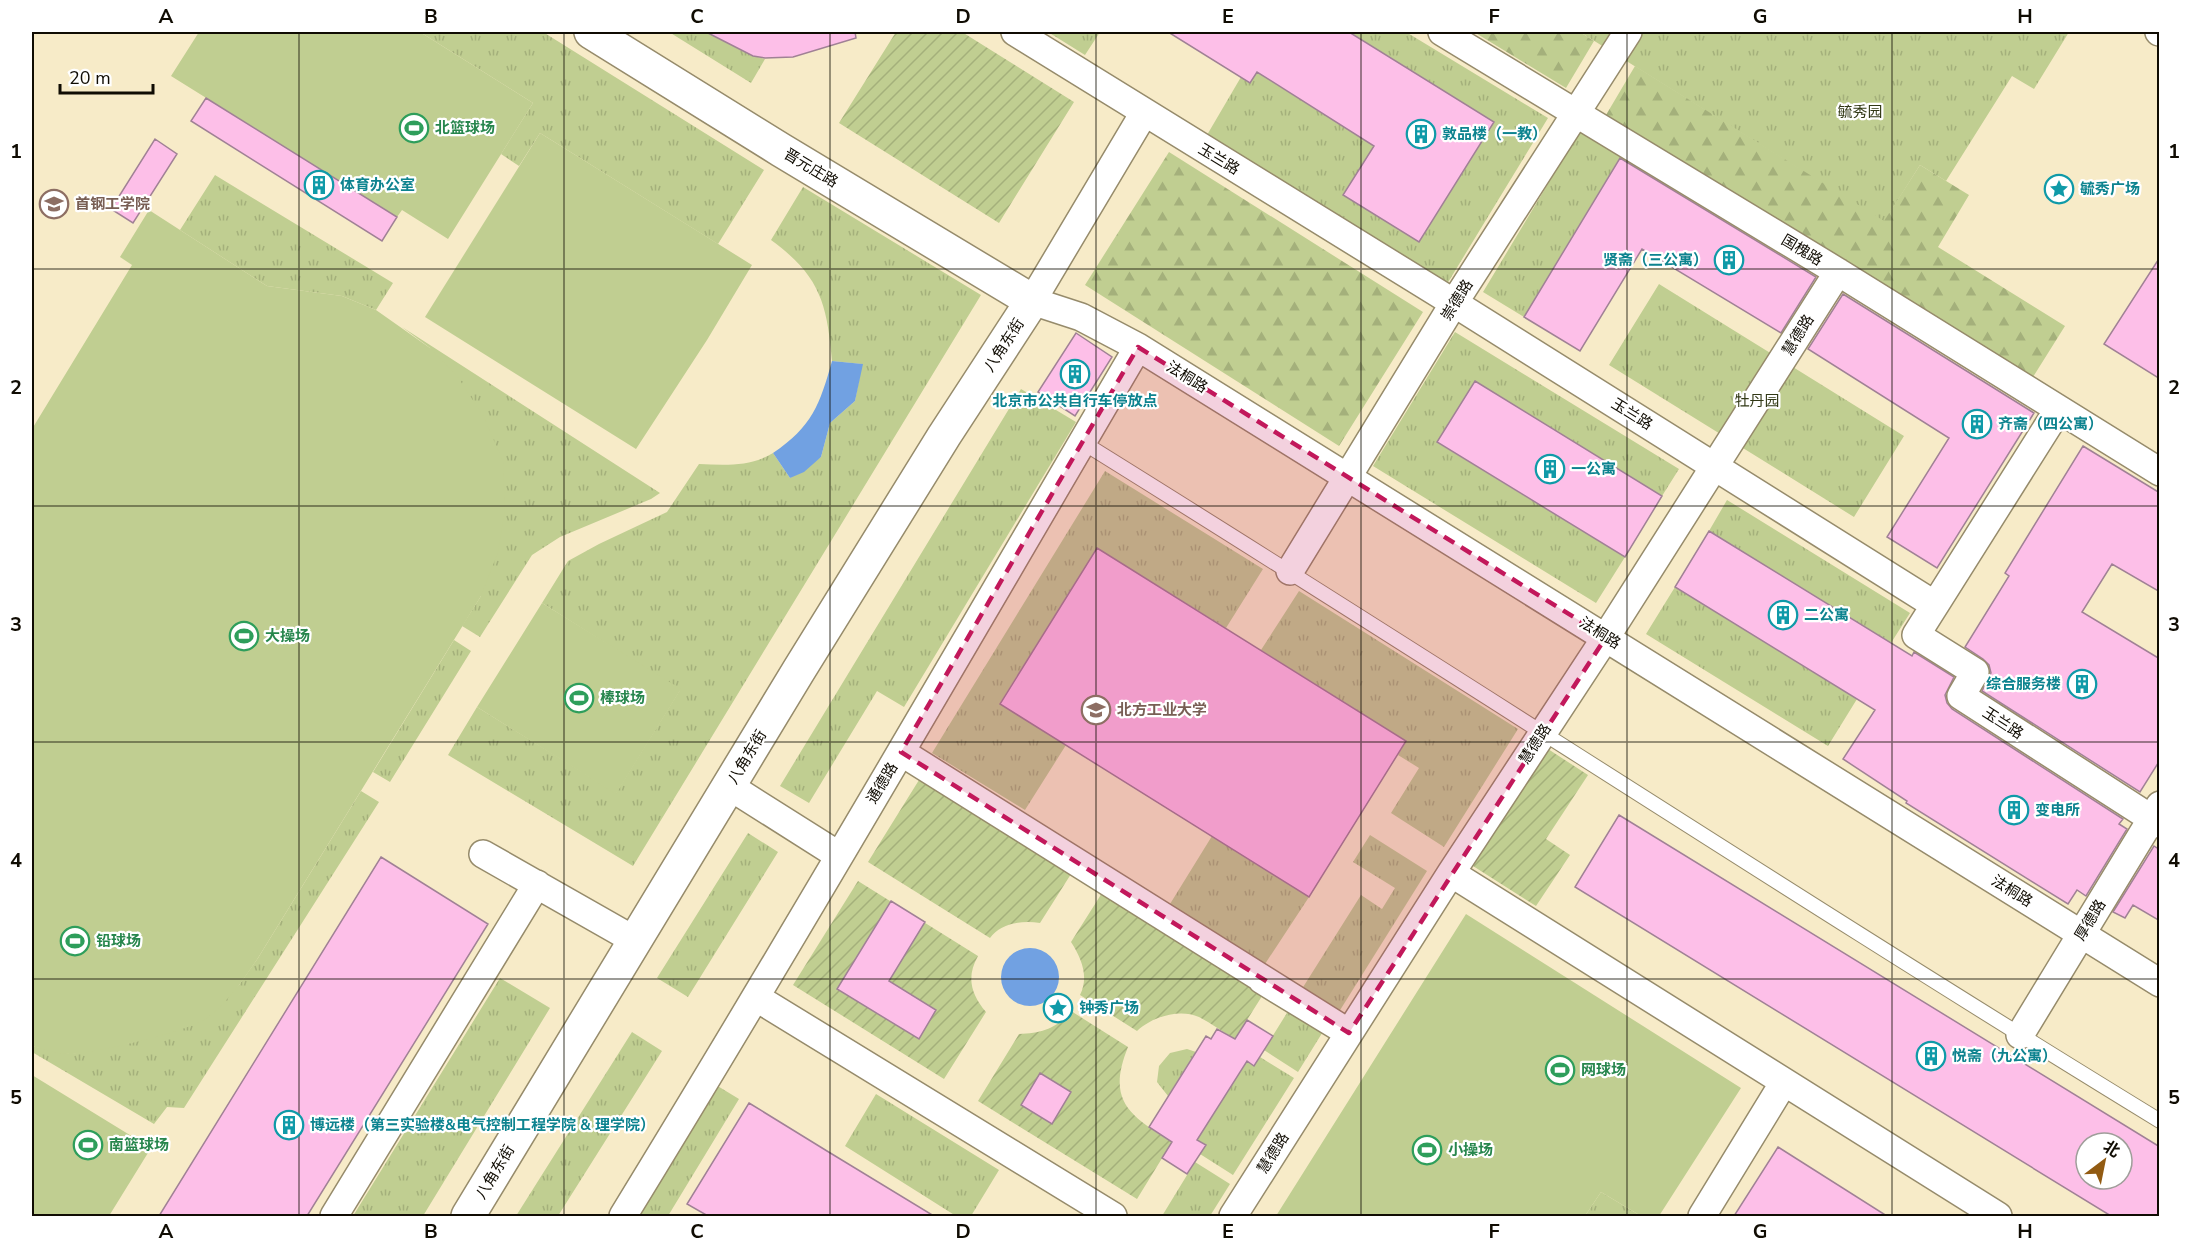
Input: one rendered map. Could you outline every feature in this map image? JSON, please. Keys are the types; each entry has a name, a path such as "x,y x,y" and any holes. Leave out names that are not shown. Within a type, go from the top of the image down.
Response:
{"street":[{"name":"晋元庄路","path":"591,32 1032,301"},
{"name":"玉兰路","path":"1016,32 1935,605 1916,635 1975,672 1961,696 2157,816"},
{"name":"国槐路","path":"1442,32 1838,272 2160,472"},
{"name":"崇德路","path":"1290,571 1454,303 1628,32"},
{"path":"1032,301 1144,113"},
{"name":"慧德路","path":"1233,1216 1838,272"},
{"name":"法桐路","path":"1032,301 1081,317 1138,347 2160,983"},
{"name":"八角东街","path":"468,1216 944,436 1032,301"},
{"name":"通德路","path":"623,1216 756,998 1138,347"},
{"path":"1935,605 2058,410"},
{"path":"901,752 1349,1034"},
{"path":"729,786 838,855"},
{"name":"厚德路","path":"2020,1035 2081,934 2157,816"},
{"path":"483,854 636,941"},
{"path":"1451,873 1998,1216"},
{"path":"334,1216 537,884"},
{"path":"1262,980 1349,1034"},
{"path":"756,998 1113,1216"},
{"path":"1702,1216 1784,1082"}],"lane":[{"path":"1082,442 1290,571 2020,1035 2160,1121"}],"highlighted area":[{"path":"1138,347 1606,637 1349,1033 901,752"}],"green space":[{"name":"北篮球场","path":"199,32 420,32 533,103 448,239 402,210 397,217 171,76"},
{"path":"420,32 543,32 764,170 718,244 540,133 519,166 501,154 533,103"},
{"path":"669,32 723,32 741,49 765,59 751,83"},
{"path":"896,32 962,32 1074,102 999,223 839,123"},
{"path":"1048,32 1100,32 1085,55"},
{"path":"1349,32 1406,32 1548,118 1447,284 1207,135 1241,77 1257,72 1374,146 1419,242 1494,122"},
{"path":"1474,32 1580,32 1594,41 1566,88"},
{"name":"毓秀园","path":"1580,32 2069,32 2034,89 2012,76 1946,181 1920,165 1884,222"},
{"path":"1635,66 1884,221 1920,165 1969,195 1938,247 2065,326 2033,377 1606,115"},
{"path":"1581,129 1622,154 1524,317 1483,292"},
{"path":"540,133 752,265 707,340 636,449 425,317"},
{"path":"1169,152 1423,312 1339,446 1085,285"},
{"path":"215,175 393,283 376,310 342,296 267,286 180,230"},
{"path":"803,187 981,295 633,866 448,755 477,707 616,793 680,690 542,603 568,561 667,512 699,464 746,463 773,453 790,478 821,457 830,423 855,401 862,364 832,361 827,323 818,292 800,266 771,240"},
{"name":"大操场","path":"149,210 267,286 342,296 376,310 430,348 457,376 484,417 503,462 505,510 498,552 481,596 258,958 235,990 207,1018 182,1029 102,1050 63,1054 32,1046 32,429 132,265 120,257"},
{"name":"牡丹园","path":"1659,284 1904,436 1854,517 1609,365"},
{"path":"402,327 660,493 651,499 560,537 532,555 480,637 462,626 481,596 430,348"},
{"path":"1455,332 1679,469 1662,496 1475,382 1438,443 1625,557 1596,603 1373,466"},
{"path":"1021,389 1076,422 904,707 877,691 809,803 780,786"},
{"path":"1105,471 1263,569 1226,628 1097,548 1000,703 1066,745 1025,810 932,753"},
{"path":"1727,500 1910,613 1891,643 1709,531"},
{"path":"1675,587 1857,699 1828,746 1646,634"},
{"path":"1299,591 1518,729 1444,847 1391,813 1419,768 1398,755 1406,741 1261,650"},
{"name":"棒球场","path":"542,603 681,689 616,794 477,707"},
{"path":"454,640 471,651 390,782 373,772"},
{"path":"1548,749 1588,775 1546,839 1570,855 1536,906 1473,866"},
{"path":"919,780 1071,874 1040,923 1012,924 1000,929 990,938 868,862"},
{"path":"361,791 379,802 184,1108 167,1107 154,1124 32,1052 32,1046 71,1054 130,1043 173,1031 239,985"},
{"path":"748,833 778,852 688,997 657,978"},
{"path":"1370,835 1427,871 1337,1015 1300,992 1361,895 1382,909 1395,888 1353,862"},
{"path":"1212,836 1309,897 1265,964 1170,904"},
{"path":"858,881 978,956 972,971 972,985 977,999 986,1012 944,1079 793,985"},
{"path":"1102,893 1264,993 1235,1039 1199,1017 1183,1013 1158,1018 1137,1031 1080,995 1084,982 1083,968 1071,942"},
{"name":"网球场","path":"1466,914 1741,1088 1659,1216 1641,1216 1601,1192 1585,1216 1276,1216"},
{"path":"500,978 550,1008 423,1216 353,1216"},
{"path":"1290,1008 1324,1030 1298,1072 1264,1050"},
{"path":"1071,1011 1128,1047 1120,1081 1121,1094 1126,1105 1144,1124 1172,1142 1137,1199 978,1101 1019,1034 1048,1029 1060,1022"},
{"path":"632,1032 662,1051 558,1216 516,1216"},
{"path":"1187,1049 1196,1052 1168,1096 1157,1082 1159,1066 1170,1053"},
{"path":"1260,1057 1294,1078 1233,1175 1200,1154 1205,1145 1197,1140 1247,1061 1254,1065"},
{"name":"南篮球场","path":"32,1075 151,1148 109,1216 32,1216"},
{"path":"716,1085 739,1099 668,1216 636,1216"},
{"path":"876,1094 999,1170 971,1216 956,1216 845,1146"},
{"path":"1195,1162 1230,1184 1210,1216 1162,1216"},
{"path":"1601,1192 1641,1216 1585,1216"}],"water":[{"path":"832,361 863,364 855,401 830,423 821,457 804,472 790,478 773,453 806,424 823,390"},
{"path":"1024,948 1036,948 1051,956 1059,971 1059,983 1051,998 1036,1006 1024,1006 1009,998 1001,983 1001,971 1009,956"}],"building":[{"path":"706,32 855,32 856,38 793,57 765,58 753,56"},
{"name":"敦品楼（一教）","path":"1168,32 1349,32 1494,122 1419,242 1343,195 1374,146 1257,72 1250,83"},
{"name":"体育办公室","path":"206,98 397,217 382,241 191,121"},
{"path":"155,139 177,154 133,223 111,209"},
{"name":"贤斋（三公寓）","path":"1620,158 1816,277 1781,333 1642,249 1580,351 1524,317"},
{"path":"2160,257 2160,379 2104,344"},
{"name":"齐斋（四公寓）","path":"1843,294 2034,413 1937,568 1887,537 1949,438 1808,349"},
{"name":"北京市公共自行车停放点","path":"1076,333 1112,357 1075,416 1038,392"},
{"name":"一公寓","path":"1475,381 1662,496 1625,557 1437,442"},
{"path":"2083,446 2160,493 2160,592 2112,564 2082,612 2160,659 2160,760 2140,792 1982,691 1991,673 1989,665 1965,647 2009,576 2005,573"},
{"path":"1709,531 1912,656 1914,652 1954,677 1945,695 1952,709 2123,819 2119,824 2127,829 2086,896 2077,890 2068,904 1906,803 1907,801 1843,759 1875,710 1675,587"},
{"path":"1097,548 1406,741 1309,897 1000,704"},
{"name":"悦斋（九公寓）","path":"1619,815 2134,1131 2074,1131 2074,1191 2134,1191 2134,1131 2160,1147 2160,1216 2111,1216 1575,887"},
{"path":"2154,846 2160,850 2160,921 2133,905 2125,918 2113,912"},
{"name":"博远楼（第三实验楼&电气控制工程学院 & 理学院）","path":"381,857 488,924 307,1216 159,1216"},
{"path":"891,901 925,922 889,981 936,1010 919,1039 837,989"},
{"path":"1247,1020 1273,1036 1254,1066 1247,1061 1197,1140 1206,1145 1187,1174 1162,1158 1172,1142 1149,1127 1206,1036 1211,1039 1217,1029 1235,1039"},
{"path":"1040,1073 1071,1092 1052,1124 1021,1105"},
{"path":"749,1103 934,1216 708,1216 687,1204"},
{"path":"1778,1147 1887,1216 1734,1216"}],"place":[{"name":"北篮球场","path":"414,128"},
{"name":"敦品楼（一教）","path":"1421,134"},
{"name":"体育办公室","path":"319,185"},
{"name":"毓秀广场","path":"2059,189"},
{"name":"首钢工学院","path":"54,204"},
{"name":"贤斋（三公寓）","path":"1729,260"},
{"name":"北京市公共自行车停放点","path":"1075,374"},
{"name":"齐斋（四公寓）","path":"1977,424"},
{"name":"一公寓","path":"1550,469"},
{"name":"二公寓","path":"1783,615"},
{"name":"大操场","path":"244,636"},
{"name":"综合服务楼","path":"2082,684"},
{"name":"棒球场","path":"579,698"},
{"name":"北方工业大学","path":"1096,710"},
{"name":"变电所","path":"2014,810"},
{"name":"铅球场","path":"75,941"},
{"name":"钟秀广场","path":"1058,1008"},
{"name":"悦斋（九公寓）","path":"1931,1056"},
{"name":"网球场","path":"1560,1070"},
{"name":"博远楼（第三实验楼&电气控制工程学院 & 理学院）","path":"289,1125"},
{"name":"南篮球场","path":"88,1145"},
{"name":"小操场","path":"1427,1150"}]}
